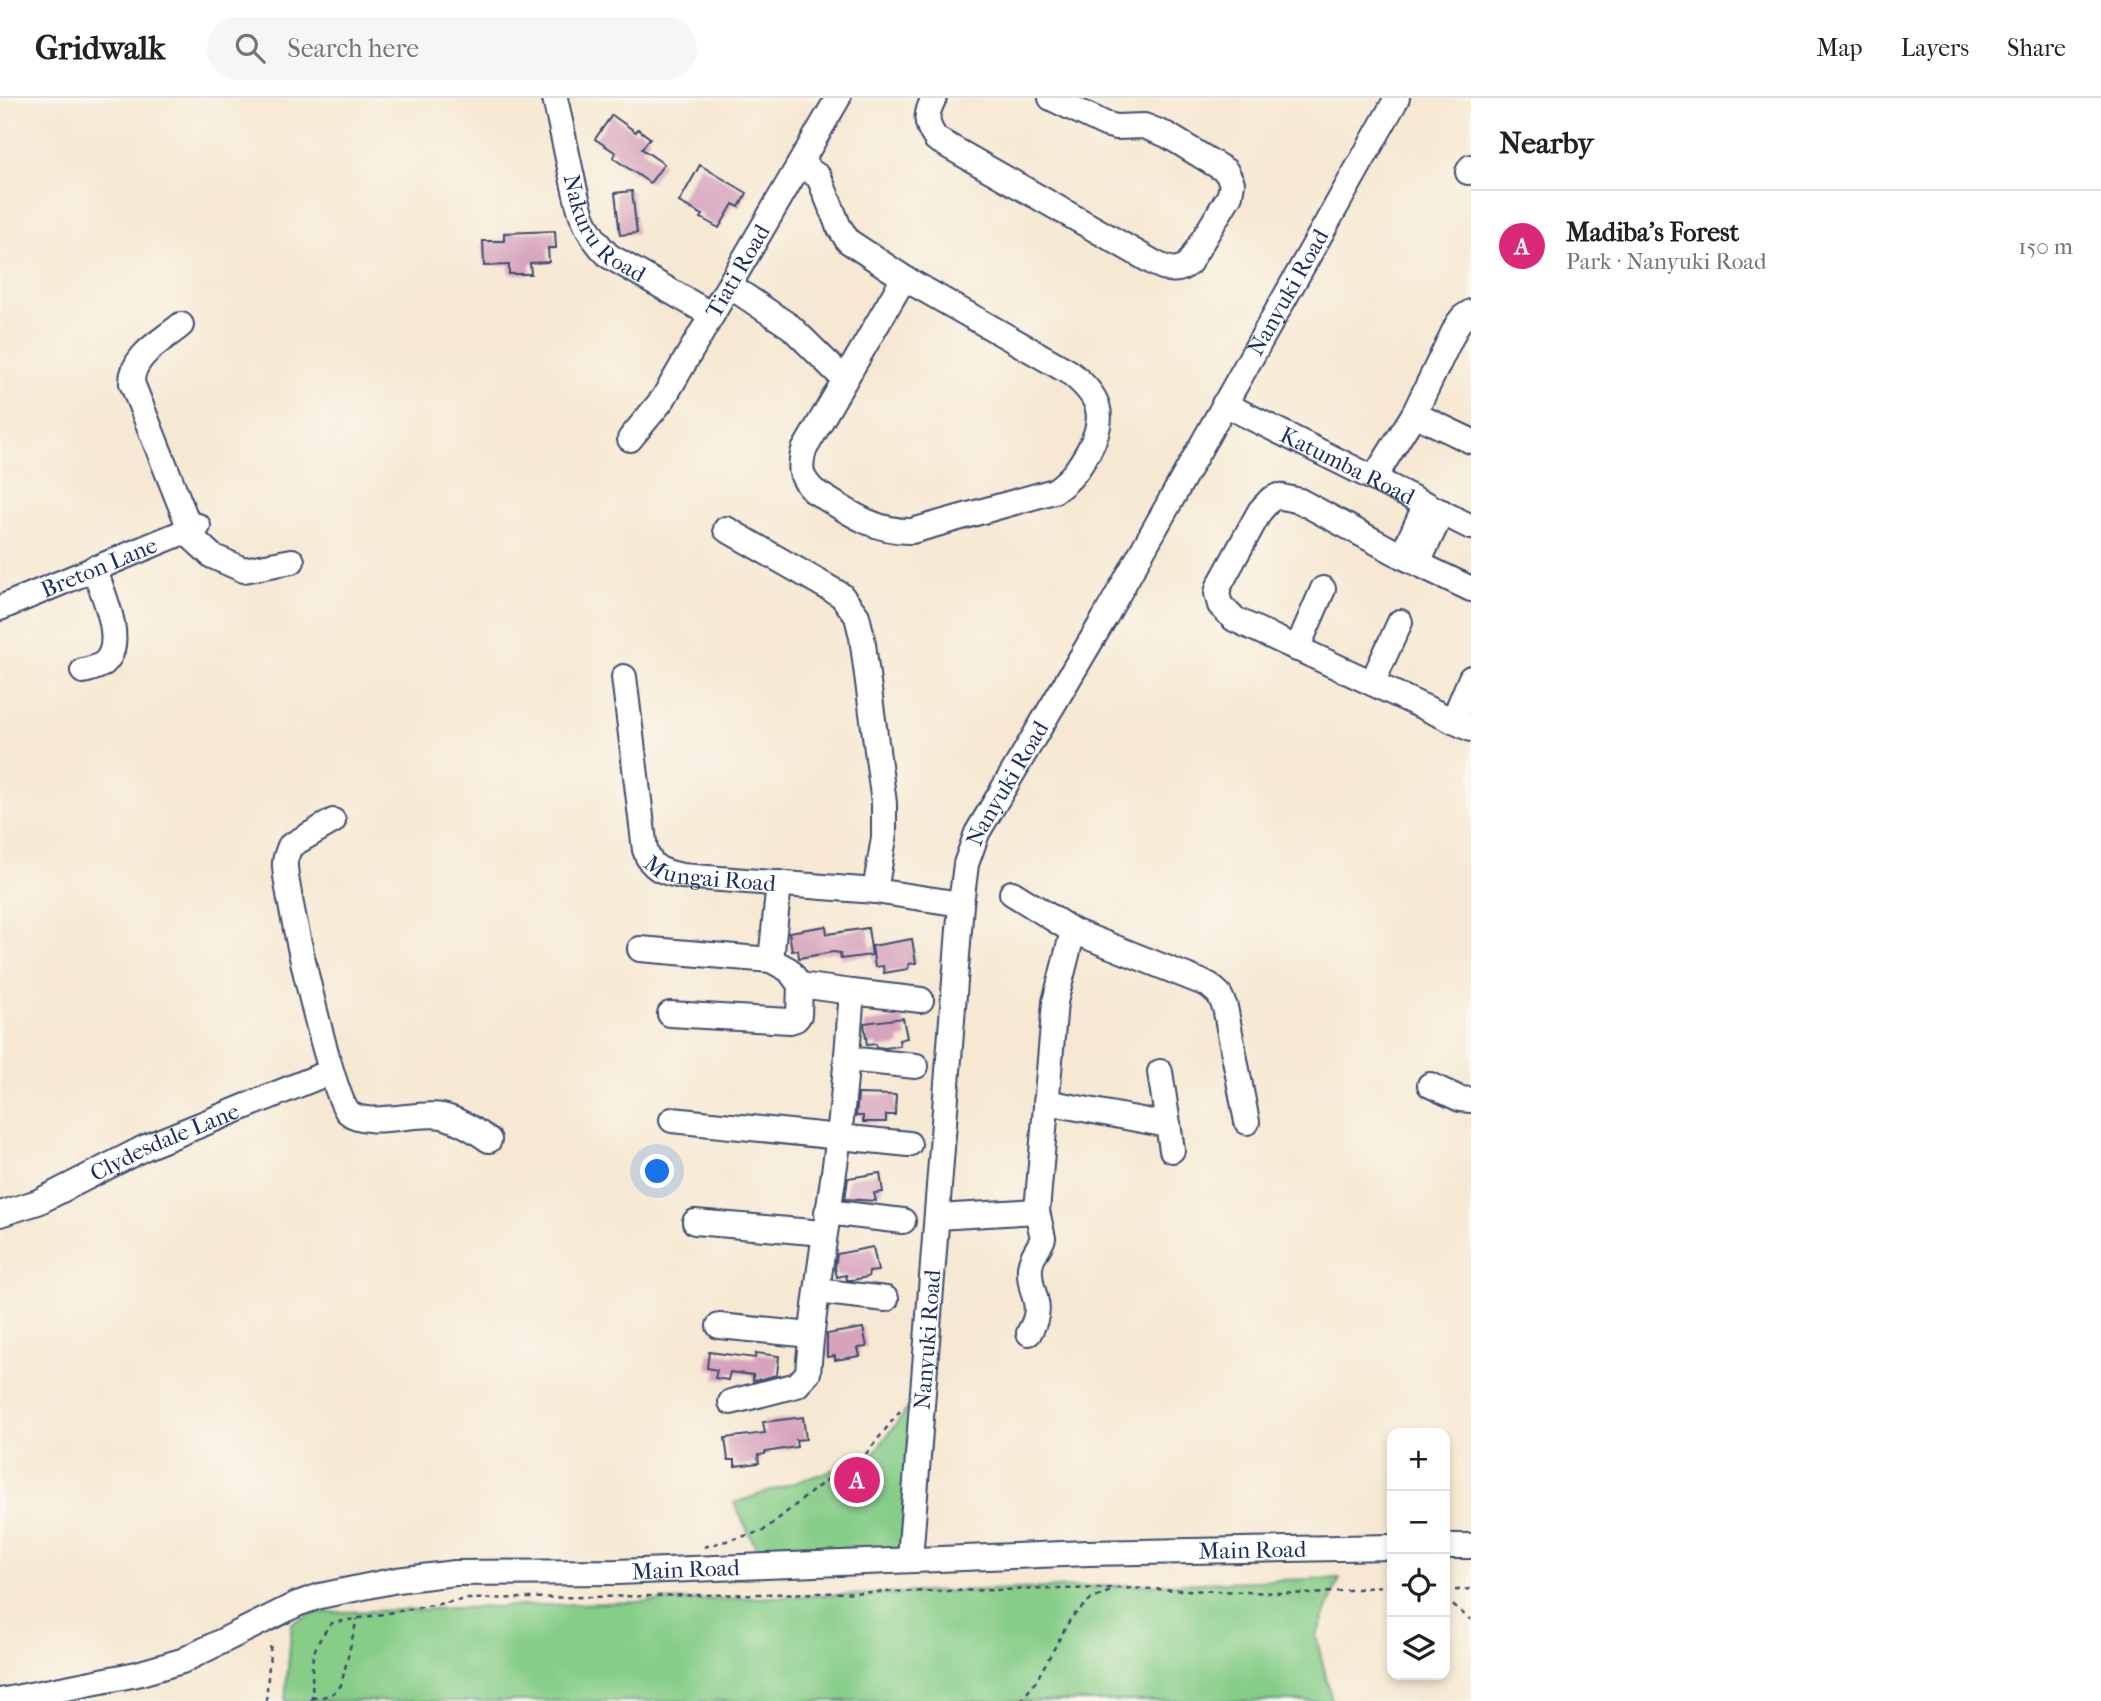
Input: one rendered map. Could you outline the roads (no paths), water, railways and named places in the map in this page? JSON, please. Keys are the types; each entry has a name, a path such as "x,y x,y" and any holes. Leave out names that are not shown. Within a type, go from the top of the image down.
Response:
{"street":[{"name":"Nakuru Road","path":"555,98 577,203 584,224 597,244 609,256 712,316"},
{"name":"Tiati Road","path":"630,439 663,399 838,98"},
{"path":"934,98 926,113 926,121 936,139 1156,264 1172,271 1184,268 1228,200 1232,188 1231,177 1220,166 1167,135 1144,127 1116,127 1105,124 1051,98"},
{"name":"Nanyuki Road","path":"910,1559 961,904 966,864 976,833 1104,619 1396,98"},
{"path":"800,164 819,177 838,225 848,242 904,278 1069,372 1087,386 1097,402 1100,419 1097,435 1079,469 1068,481 1054,491 912,531 885,530 814,491 801,475 800,465 804,450 904,278"},
{"path":"730,286 774,313 844,379"},
{"path":"1374,478 1414,414 1457,325 1471,312"},
{"path":"181,325 137,362 132,372 136,396 191,528 212,555 244,570 292,561"},
{"name":"Katumba Road","path":"1224,404 1471,527"},
{"path":"1414,414 1471,441"},
{"path":"1471,589 1300,501 1284,496 1270,499 1259,511 1226,569 1219,586 1218,599 1222,610 1228,615 1462,725 1471,678"},
{"path":"1410,559 1434,508"},
{"name":"Breton Lane","path":"0,608 191,528"},
{"path":"726,529 841,595 857,616 884,803 884,838 876,891"},
{"path":"83,671 107,660 114,639 113,627 94,568"},
{"path":"1297,649 1323,589"},
{"path":"1372,683 1400,622"},
{"name":"Mungai Road","path":"624,677 645,850 652,866 659,871 682,876 876,891 961,904"},
{"path":"333,821 290,846 284,863 289,896 330,1072 346,1111 357,1117 378,1119 415,1115 442,1116 489,1140"},
{"path":"771,960 779,883"},
{"path":"1012,893 1073,931 1209,985 1219,994 1225,1007 1247,1122"},
{"path":"1029,1333 1038,1306 1030,1268 1033,1255 1043,1238 1037,1211 1055,1002 1073,931"},
{"path":"640,948 771,960 789,970 800,985 799,1015 790,1021 670,1014"},
{"path":"800,985 921,1000"},
{"path":"731,1402 801,1383 808,1373 825,1223 839,1137 852,992"},
{"path":"847,1059 916,1066"},
{"name":"Clydesdale Lane","path":"0,1214 38,1202 146,1147 330,1072"},
{"path":"1160,1072 1172,1150"},
{"path":"1430,1085 1460,1100 1471,1100"},
{"path":"1046,1102 1168,1125"},
{"path":"672,1120 909,1144"},
{"path":"937,1217 1037,1211"},
{"path":"695,1222 903,1221"},
{"path":"817,1291 886,1300"},
{"path":"719,1326 811,1335"},
{"path":"1450,1546 1471,1546"},
{"name":"Main Road","path":"0,1701 137,1674 182,1661 320,1596 397,1580 455,1573 617,1572 1088,1552 1387,1547"}],"place":[{"name":"Madiba's Forest","path":"857,1480"}]}
